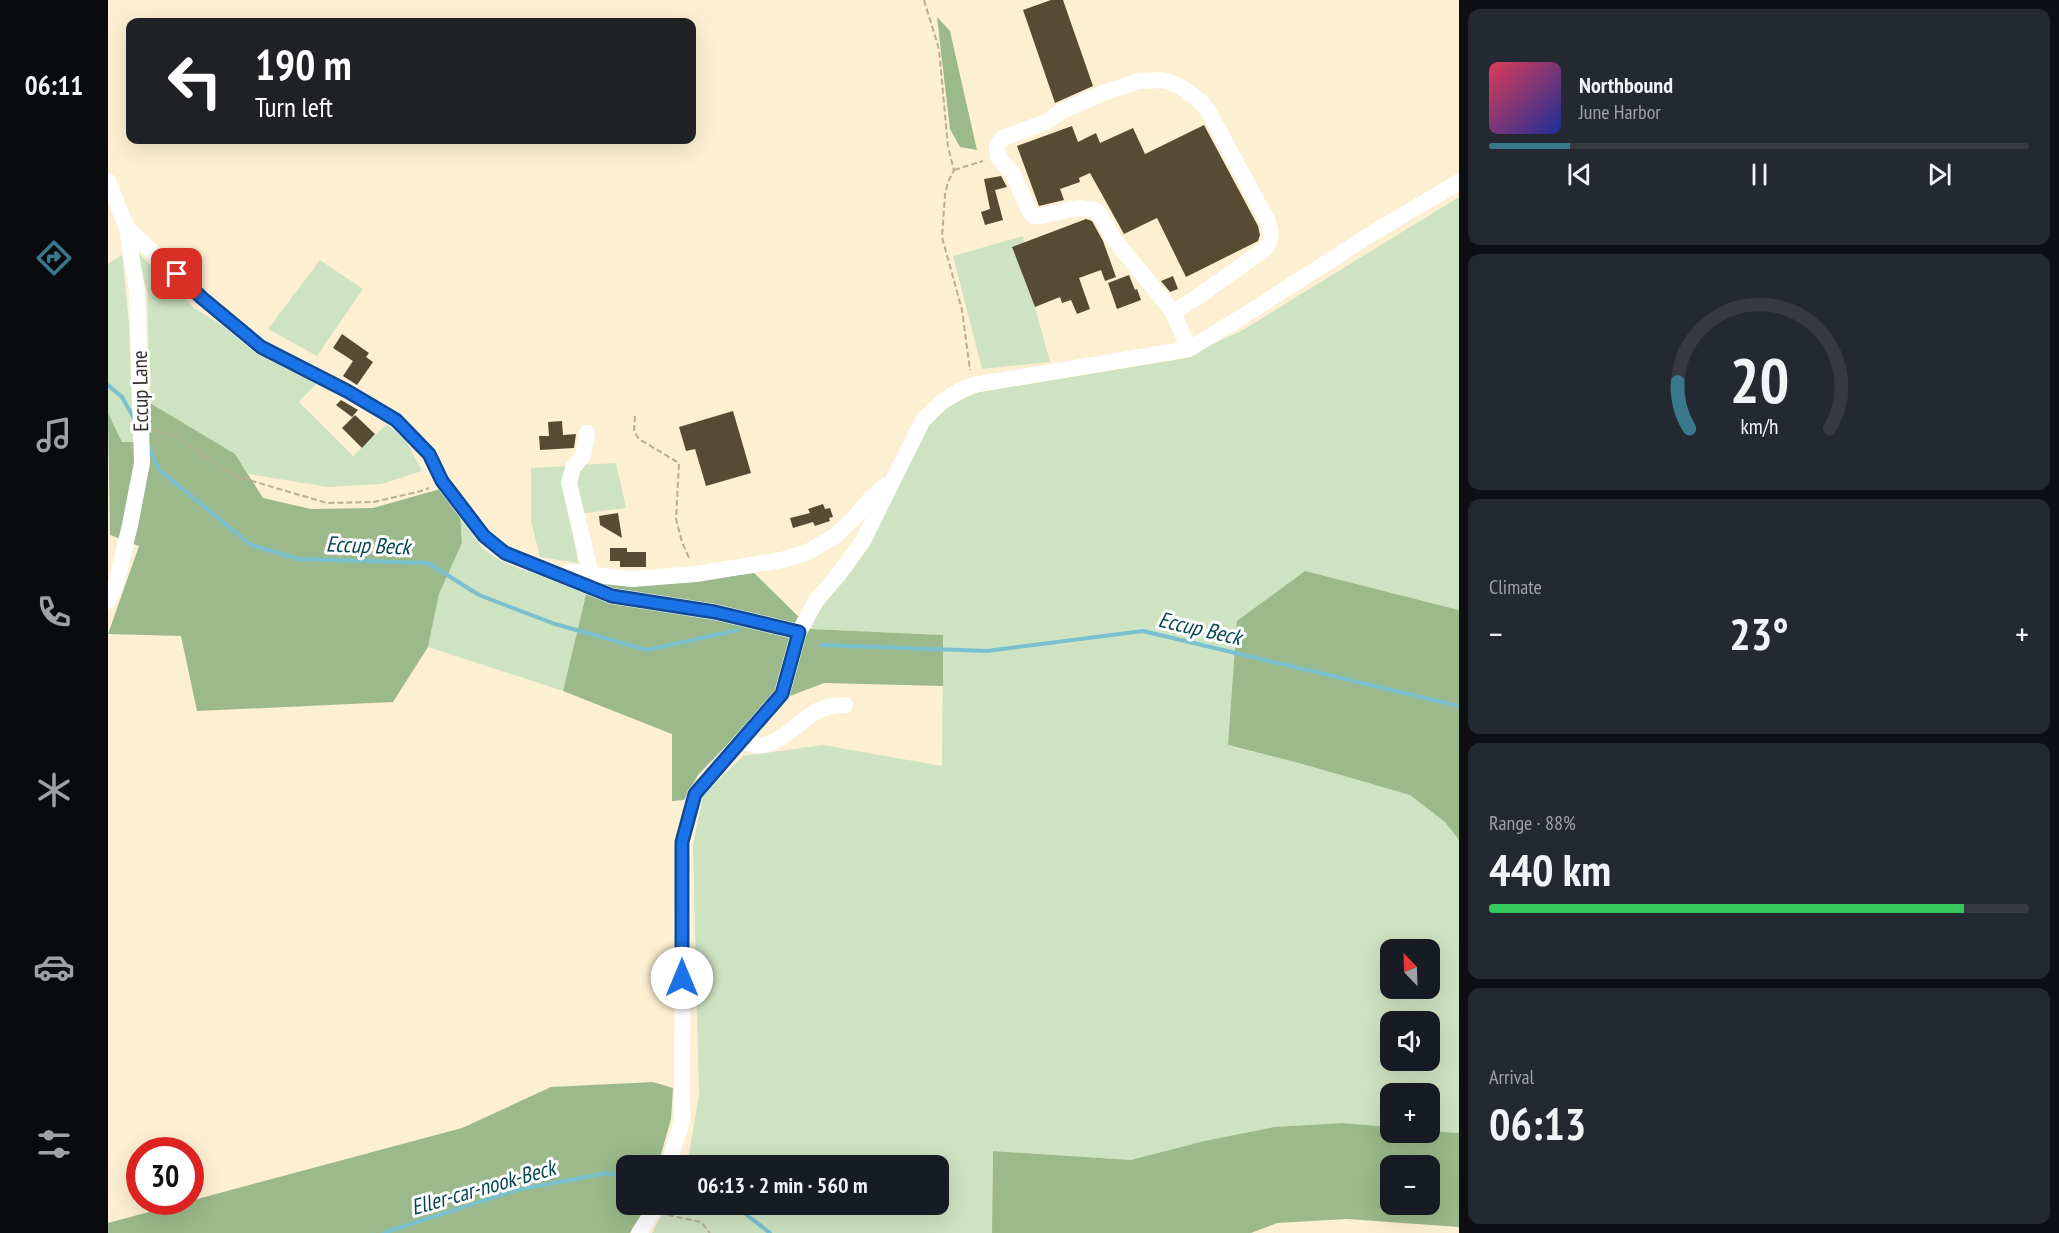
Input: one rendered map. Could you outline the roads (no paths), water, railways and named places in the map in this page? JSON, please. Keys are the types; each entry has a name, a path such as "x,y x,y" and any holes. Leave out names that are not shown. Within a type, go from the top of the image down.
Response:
{"street":[{"path":"1173,312 1197,298 1265,249 1271,241 1272,232 1260,207 1220,131 1201,102 1170,82 1159,80 1128,84 1077,104 1046,122 1003,138 997,145 998,157 1013,174 1030,212 1034,216 1078,208 1095,210 1100,214 1113,238 1173,312 1189,349"},
{"name":"Eccup Lane","path":"108,181 127,228 137,292 142,463 116,584 108,601"},
{"path":"671,1155 681,1121 682,842 695,794 782,694 799,632 816,601 863,541 923,420 942,402 973,385 1189,349 1376,231 1459,182"},
{"path":"127,228 202,298 261,347 347,391 396,420 429,454 442,481 484,536 505,553 612,596 715,612 799,632"},
{"path":"587,434 585,450 573,468 569,483 591,575"},
{"path":"538,567 632,579 696,573 782,560 808,552 835,536 872,497 891,482"},
{"path":"742,740 751,746 763,746 786,734 819,710 845,705"},
{"path":"639,1233 651,1215"}],"waterway":[{"name":"Eccup Beck","path":"108,385 122,397 135,420"},
{"name":"Eccup Beck","path":"148,445 158,469 251,545 298,559 428,563 479,595 555,624 647,650 738,630"},
{"name":"Eccup Beck","path":"821,645 987,651 1143,631 1459,706"},
{"name":"Eller-car-nook-Beck","path":"383,1233 517,1190 607,1173 616,1175"},
{"name":"Eller-car-nook-Beck","path":"747,1215 770,1233"}]}
